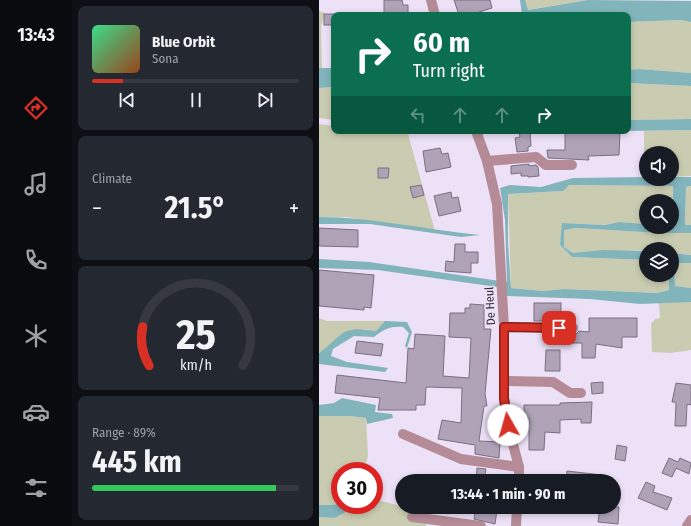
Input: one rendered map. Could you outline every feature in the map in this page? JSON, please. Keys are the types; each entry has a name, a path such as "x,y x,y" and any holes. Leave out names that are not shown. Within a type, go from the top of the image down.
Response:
{"street":[{"path":"432,0 434,12"},
{"name":"De Heul","path":"477,134 487,161 497,204 504,327 504,398 508,425 519,467 519,474"},
{"path":"487,161 536,157 546,165 572,165"},
{"path":"504,327 573,328"},
{"path":"504,381 553,382 570,393 581,393"},
{"path":"403,434 461,459 519,467"},
{"path":"516,526 517,514"},
{"path":"412,517 481,526"},
{"path":"687,526 691,520"}],"shaded area":[{"path":"520,0 525,0 528,10 588,0 691,1 691,22 680,20 631,22 631,12 522,12"},
{"path":"525,0 588,0 527,10"},
{"path":"319,11 325,13 321,26 322,68 319,68"},
{"path":"680,20 691,22 691,73 631,70 631,22"},
{"path":"319,68 331,68 331,87 319,88"},
{"path":"631,70 691,73 691,86 631,83"},
{"path":"631,83 691,86 691,119 631,120"},
{"path":"331,87 331,120 319,118 319,88"},
{"path":"691,119 691,130 631,131 631,120"},
{"path":"319,124 331,126 331,134 408,134 435,231 346,217 319,217"},
{"path":"691,130 691,176 679,177 679,146 644,146 644,131"},
{"path":"639,177 639,186 569,185 563,191 508,194 508,243 511,288 543,291 564,289 657,293 669,290 669,282 675,282 675,286 691,288 691,302 640,304 590,299 507,296 504,288 378,270 319,268 319,259 369,262 507,282 505,220 500,188 510,185 541,187 573,178"},
{"path":"679,177 691,177 691,186 686,187 685,225 691,225 691,233 679,233 679,194 673,194 673,186 679,186"},
{"path":"568,185 673,186 673,194 639,194 639,223 619,222 605,225 563,223 560,245 572,257 639,260 639,282 669,282 669,290 657,293 564,289 543,291 511,288 508,194 563,191"},
{"path":"691,186 691,225 685,225 686,187"},
{"path":"319,217 379,221 480,235 461,237 370,224 319,224"},
{"path":"619,222 639,223 639,232 576,228 564,230 564,247 573,253 603,250 639,251 639,260 572,257 560,245 562,223 605,225"},
{"path":"576,228 639,232 639,234 691,233 691,255 679,254 679,242 639,242 639,250 573,253 564,247 564,229"},
{"path":"679,254 691,255 691,263 679,263"},
{"path":"679,263 691,263 691,288 675,286 675,282 679,282"},
{"path":"681,301 691,302 691,350 670,353 652,352 651,324 655,319 660,318 659,303"},
{"path":"319,318 327,321 385,321 376,331 363,329 319,353"},
{"path":"385,321 407,322 412,332 407,348 405,346 409,333 403,327 395,327 384,330 374,337 354,336 333,349 331,356 347,362 388,368 385,372 319,364 319,353 343,333 355,329 376,331"},
{"path":"342,398 376,405 375,412 392,414 393,418 367,424 366,418 350,416 319,416 319,405 334,403"},
{"path":"319,416 350,416 366,418 368,456 366,462 331,462 331,505 319,505"},
{"path":"383,501 395,505 395,514 423,514 426,526 319,526 319,517 335,518 342,514 383,514"},
{"path":"319,505 331,505 331,514 342,514 335,518 319,517"}],"building":[{"path":"384,0 402,0 403,5 408,5 408,12 384,12"},
{"path":"454,0 490,0 492,8 479,12 458,12"},
{"path":"324,14 331,14 331,25 324,25"},
{"path":"520,134 530,134 531,146 528,147 528,151 517,152 515,138 520,137"},
{"path":"565,134 620,134 619,155 588,156 589,160 548,158 547,150 565,150"},
{"path":"440,148 442,154 448,153 451,167 426,172 423,151"},
{"path":"529,164 529,166 536,165 538,167 539,176 528,177 521,176 521,173 511,174 511,166"},
{"path":"378,168 389,168 388,178 378,178"},
{"path":"421,185 424,195 413,198 410,187"},
{"path":"451,192 452,198 458,197 461,211 439,216 434,196"},
{"path":"319,228 358,230 358,247 319,246"},
{"path":"455,244 465,244 465,252 478,252 478,263 471,263 471,273 445,271 446,261 454,262"},
{"path":"319,270 374,275 371,308 364,307 364,310 319,306"},
{"path":"534,303 561,303 561,321 534,321"},
{"path":"470,304 484,305 484,329 491,329 485,394 487,406 484,406 479,441 500,442 499,458 475,454 475,445 438,439 442,420 461,423 462,388 426,387 425,405 416,405 416,410 378,410 380,398 335,393 337,375 406,383 408,348 414,349 415,334 445,336 443,376 469,378 471,338 449,337 450,313 465,313 465,308 470,308"},
{"path":"589,318 637,318 637,337 622,337 622,348 596,344 595,358 582,358 582,343 570,343 571,334 576,334 579,331 589,332"},
{"path":"357,341 383,344 381,356 355,353"},
{"path":"546,350 560,350 560,371 545,371"},
{"path":"603,382 603,393 592,394 591,383"},
{"path":"676,383 691,385 691,405 687,404 686,426 675,426 676,404 675,402 672,402"},
{"path":"592,402 591,423 581,423 581,419 560,420 560,433 545,432 544,450 529,450 529,418 524,418 524,405 560,405 560,403"},
{"path":"617,445 627,447 625,461 615,459"},
{"path":"669,458 678,462 680,458 691,463 689,474 676,468 672,477 662,473"},
{"path":"477,468 486,469 485,474 477,474"},
{"path":"567,471 593,474 567,474"},
{"path":"646,482 655,486 653,492 672,498 667,510 638,498"},
{"path":"475,514 496,514 495,524 474,519"},
{"path":"599,514 619,514 618,524 598,522"}],"route":[{"path":"508,425 504,398 504,327 559,328"}]}
